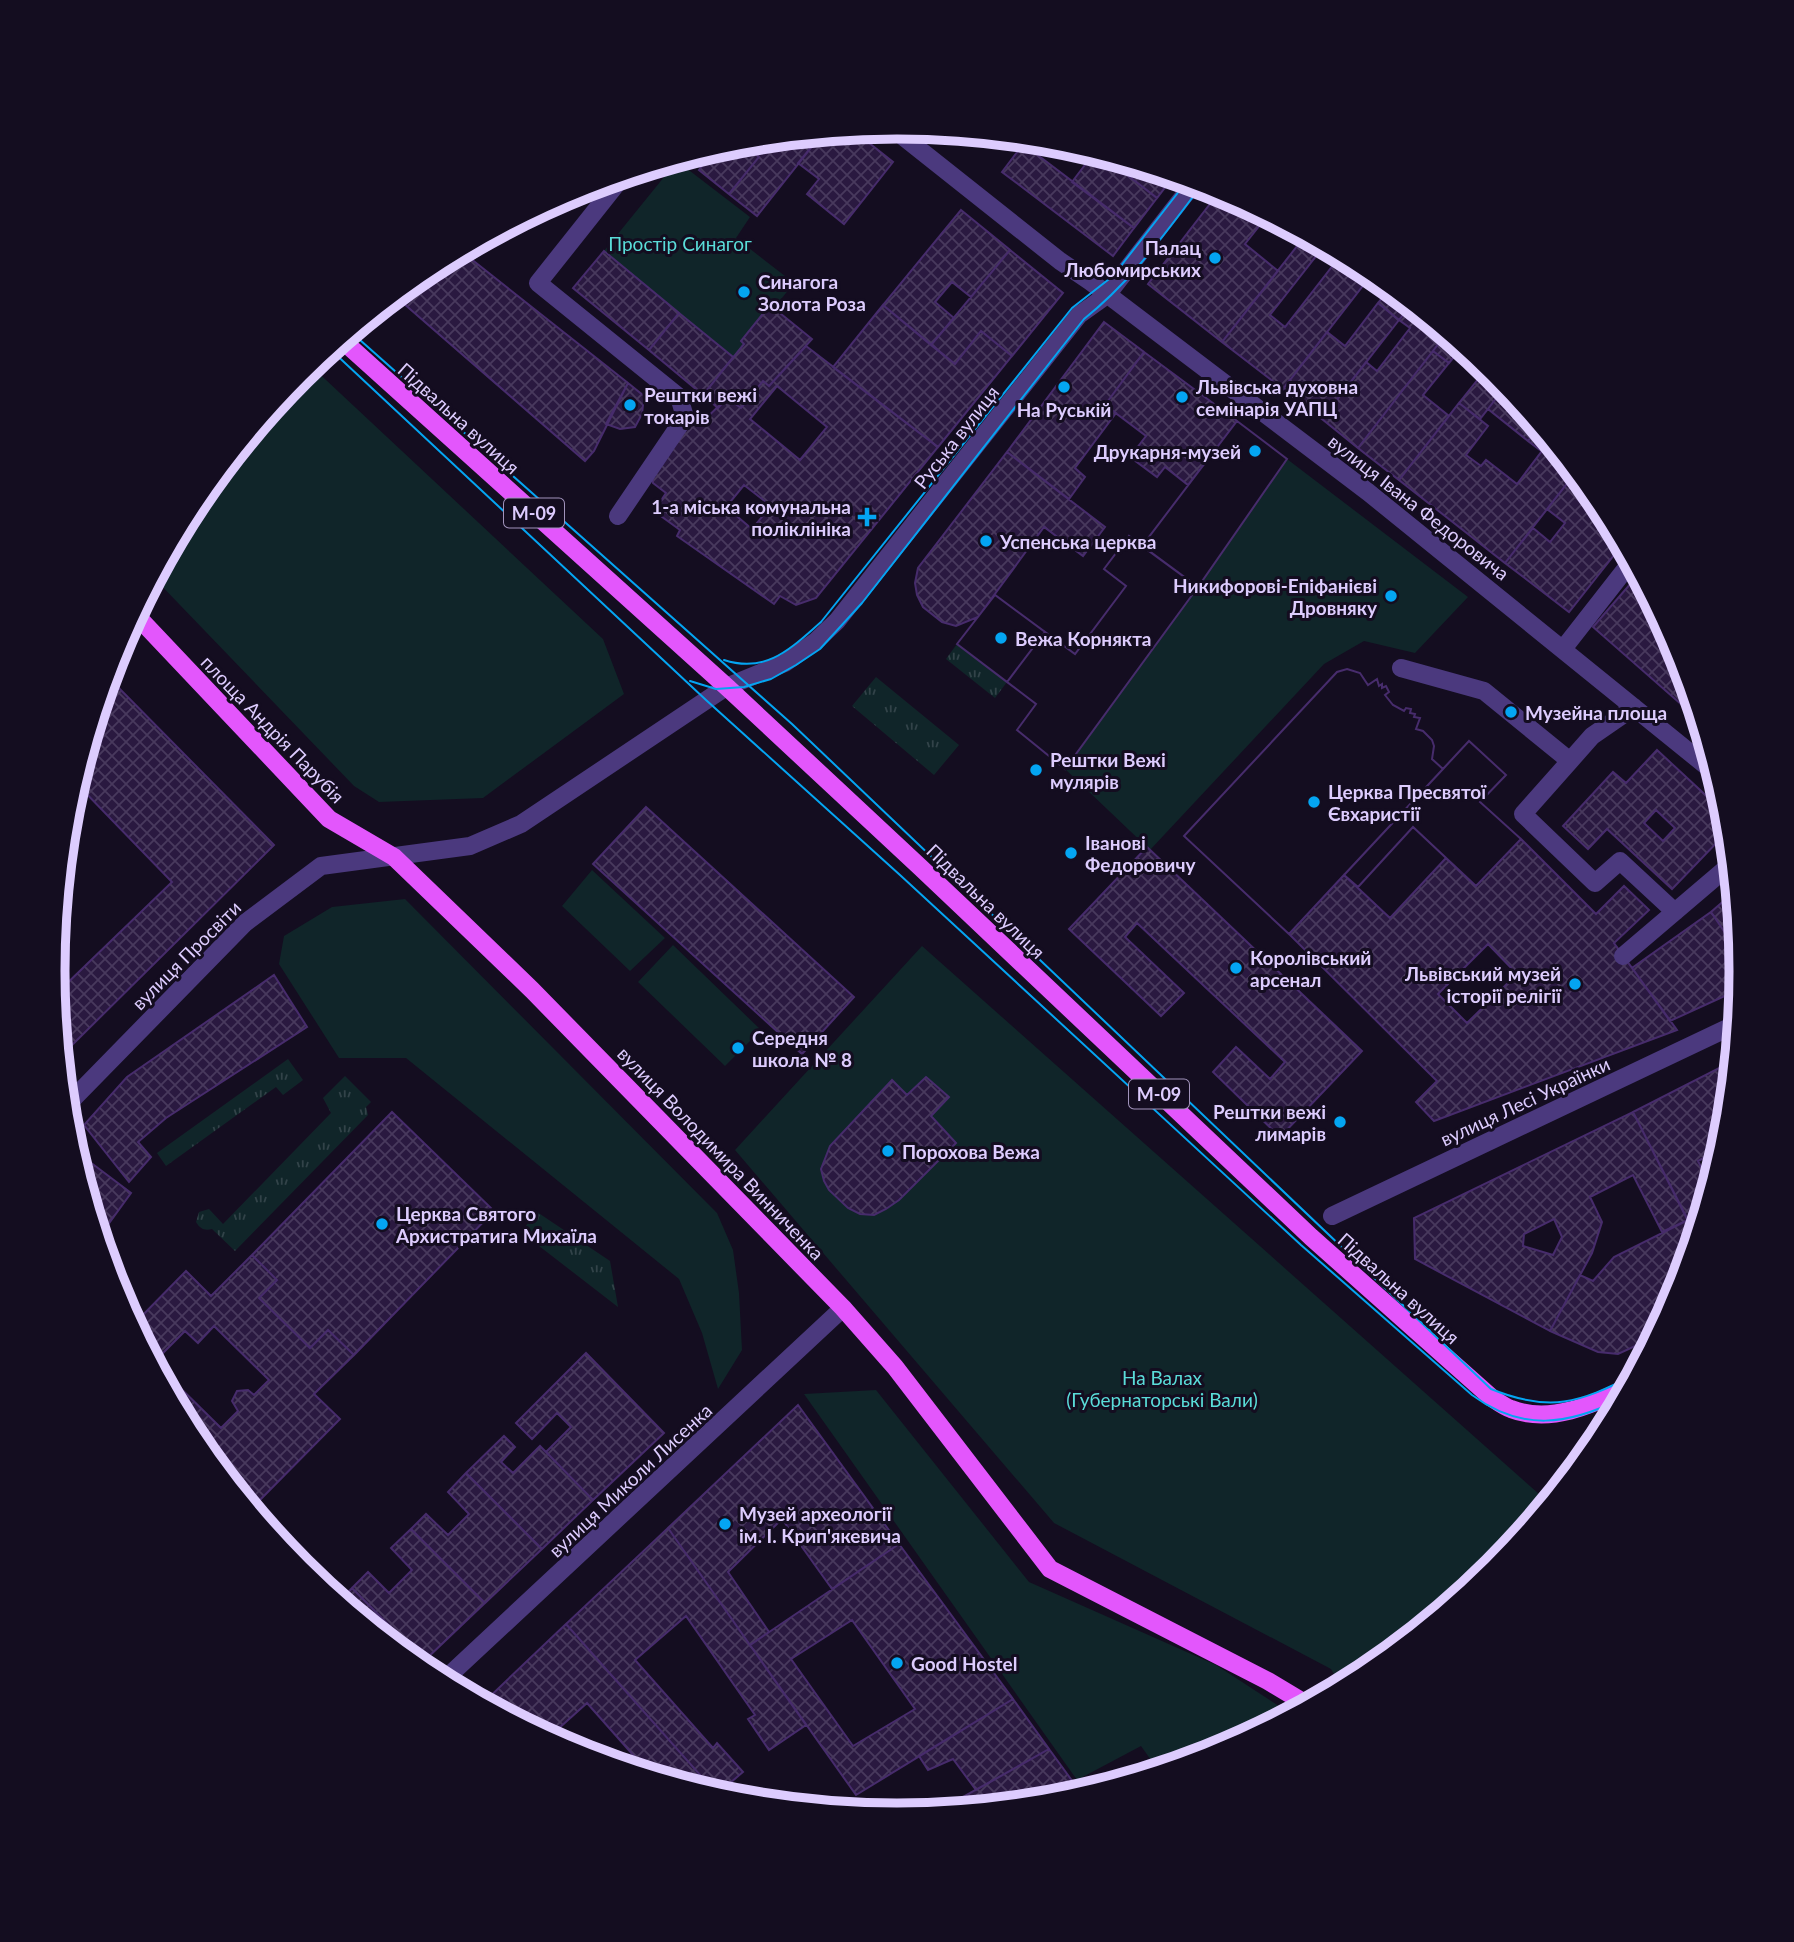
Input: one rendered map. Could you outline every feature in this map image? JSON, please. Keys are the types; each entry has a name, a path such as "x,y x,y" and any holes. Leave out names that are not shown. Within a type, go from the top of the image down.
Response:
{"main road":[{"name":"Підвальна вулиця","path":"348,345 726,687 1311,1237 1492,1398 1511,1410 1537,1414 1560,1413 1595,1404 1613,1395"},
{"name":"площа Андрія Парубія","path":"142,622 329,819 394,857"},
{"name":"вулиця Володимира Винниченка","path":"394,857 532,990 843,1308 895,1367 1050,1570 1268,1681 1298,1700"}],"street":[{"name":"вулиця Івана Федоровича","path":"907,139 1060,261 1368,492 1703,763"},
{"path":"612,189 538,283 679,397 685,417 618,516"},
{"name":"Руська вулиця","path":"726,687 785,663 816,641 837,621 1079,315 1107,295 1187,192"},
{"path":"1563,649 1626,570"},
{"path":"1401,668 1484,691 1570,761"},
{"path":"394,857 470,846 520,824 726,687"},
{"path":"1634,707 1592,736 1523,814 1595,883 1620,861 1675,912"},
{"name":"вулиця Просвіти","path":"75,1097 245,923 321,866 394,857"},
{"path":"1623,956 1723,871"},
{"name":"вулиця Лесі Українки","path":"1332,1216 1727,1028"},
{"name":"вулиця Миколи Лисенка","path":"451,1673 843,1308"}],"green space":[{"name":"Простір Синагог","path":"684,167 750,217 736,238 794,283 774,308 769,305 741,340 744,344 733,357 604,251 669,171"},
{"path":"319,373 603,639 624,694 483,798 379,802 354,786 160,585 205,509 237,464 271,422"},
{"path":"1287,459 1468,597 1415,653 1364,641 1324,664 1150,850 1065,769 1198,587"},
{"path":"957,644 1007,682 995,698 946,659"},
{"path":"876,677 959,745 934,775 852,706"},
{"path":"592,870 665,938 630,971 562,906"},
{"path":"405,899 717,1213 733,1250 739,1293 742,1350 718,1389 702,1333 679,1279 406,1058 339,1058 279,964 284,936 332,907"},
{"path":"673,945 761,1030 725,1066 638,982"},
{"name":"На Валах (Губернаторські Вали)","path":"922,946 1542,1497 1523,1520 1446,1597 1404,1631 1336,1678 1331,1669 1054,1523 735,1150"},
{"path":"288,1059 303,1080 283,1095 276,1087 166,1166 157,1153"},
{"path":"345,1076 371,1102 366,1107 368,1115 235,1251 212,1229 205,1230 199,1226 196,1222 199,1212 209,1209 223,1224 331,1113 323,1098"},
{"path":"537,1212 610,1261 618,1307 521,1232"},
{"path":"876,1390 1029,1582 1216,1665 1282,1708 1215,1740 1153,1763 1141,1746 1077,1780 804,1394"}],"building":[{"path":"866,140 893,162 844,224 807,194 819,179 798,163 814,144"},
{"path":"814,144 757,216 729,194 759,157 753,152"},
{"path":"1020,148 1036,151 1035,153 1134,228 1113,256 1002,172"},
{"path":"753,152 759,157 729,194 699,170 705,162 735,155"},
{"path":"1088,161 1120,169 1157,198 1134,228 1072,182"},
{"path":"1120,169 1168,184 1157,198"},
{"name":"Палац Любомирських","path":"1212,201 1261,223 1245,244 1278,271 1222,342 1148,284"},
{"path":"961,210 1010,250 971,297 952,282 935,302 954,318 931,345 883,305"},
{"path":"1300,243 1318,253 1270,315 1285,327 1334,263 1365,283 1283,389 1222,342"},
{"path":"1010,250 1063,293 1012,356 981,331 955,364 931,345"},
{"path":"604,251 679,313 649,350 573,288"},
{"path":"469,257 628,383 594,451 585,461 402,302"},
{"path":"1383,296 1405,312 1399,320 1378,303"},
{"path":"1378,303 1399,320 1322,419 1283,389 1327,332 1345,346"},
{"path":"770,305 812,339 769,386 763,381 741,408 727,398 718,408 703,395 744,344 741,341"},
{"path":"883,305 955,364 981,331 1012,356 938,447 833,367"},
{"path":"1405,312 1441,341 1358,448 1322,419 1366,362 1377,371 1410,328 1399,320"},
{"path":"679,313 733,357 703,395 649,350"},
{"path":"1104,322 1144,352 1105,405 1116,413 1075,468 1085,477 1069,499 1007,452"},
{"path":"1441,341 1456,355 1449,363 1433,351"},
{"path":"806,346 938,447 816,598 796,605 780,596 774,604 677,536 680,530 654,511 666,493 653,483 652,469 692,420 698,426 727,398 741,408 763,381 769,386","holes":["777,386 827,427 800,460 750,419","744,485 771,506 752,529 726,507"]},
{"path":"1433,351 1449,363 1423,395 1449,416 1399,480 1358,448"},
{"path":"1144,352 1237,421 1188,485 1165,467 1157,477 1130,457 1146,436 1105,405"},
{"path":"1479,378 1498,396 1480,419 1459,403"},
{"name":"Рештки вежі токарів","path":"628,383 644,396 642,414 635,427 620,429 606,424"},
{"path":"1498,396 1533,434 1528,441 1488,409"},
{"path":"1459,403 1488,426 1466,455 1481,466 1486,460 1517,484 1542,451 1555,461 1569,481 1505,563 1399,480"},
{"path":"1237,421 1287,459 1198,587 1065,769 1017,730 1036,704 957,644 995,595 1075,654 1126,586 1104,569 1129,536 1142,546"},
{"path":"1237,421 1287,459 1198,587 1142,546"},
{"path":"1533,434 1554,461 1528,441"},
{"name":"Успенська церква","path":"1007,452 1105,527 1083,556 1044,527 978,617 956,626 942,622 923,607 917,595 915,583 918,568"},
{"path":"1569,481 1616,552 1569,612 1505,563 1533,528 1550,542 1565,523 1547,509"},
{"path":"1129,536 1198,587 1065,769 1017,730 1036,704 1007,682 1045,632 1075,654 1126,586 1104,569"},
{"path":"1632,582 1666,653 1687,709 1593,627"},
{"name":"Вежа Корнякта","path":"995,595 1045,632 1007,682 957,644"},
{"name":"Церква Пресвятої Євхаристії","path":"1347,669 1360,673 1368,685 1377,679 1379,686 1386,686 1389,692 1385,695 1393,705 1404,711 1406,708 1411,709 1410,713 1415,714 1414,717 1420,718 1416,729 1423,731 1432,740 1432,759 1443,769 1469,741 1506,775 1480,802 1521,839 1476,886 1413,827 1358,887 1344,875 1289,934 1184,836 1337,672"},
{"name":"Церква Пресвятої Євхаристії","path":"1347,669 1360,673 1368,685 1377,679 1379,686 1386,686 1389,692 1385,695 1393,705 1404,711 1406,708 1411,709 1410,713 1415,714 1414,717 1420,718 1416,729 1423,731 1432,740 1432,759 1443,769 1289,934 1184,836 1337,672"},
{"path":"116,685 274,845 69,1048 66,985 172,882 85,792 93,756"},
{"path":"1469,741 1506,775 1480,802 1521,839 1476,886 1413,827 1358,887 1344,875"},
{"path":"1657,750 1711,800 1718,841 1672,889 1607,829 1588,849 1563,826 1613,772 1626,783","holes":["1656,810 1675,828 1663,841 1644,823"]},
{"path":"646,807 854,997 802,1054 593,864"},
{"name":"Львівський музей історії релігії","path":"1521,839 1596,914 1624,886 1649,910 1614,943 1677,1030 1434,1121 1416,1102 1437,1081 1289,934 1344,875 1390,918 1446,858 1476,886","holes":["1488,944 1517,974 1467,1023 1438,994"]},
{"path":"1147,847 1362,1051 1280,1137 1213,1072 1236,1047 1270,1079 1285,1062 1137,923 1125,937 1184,993 1161,1016 1069,929"},
{"path":"1725,899 1728,937 1711,912"},
{"path":"1711,912 1728,937 1728,994 1670,1021 1632,968"},
{"path":"274,975 307,1027 166,1118 138,1142 151,1157 129,1182 84,1125 127,1077"},
{"path":"1723,1066 1708,1156 1698,1161 1704,1173 1690,1224 1633,1112"},
{"name":"Порохова Вежа","path":"926,1077 949,1097 931,1116 956,1143 899,1200 886,1209 874,1215 860,1214 848,1208 829,1190 824,1181 821,1169 830,1146 892,1080 907,1095"},
{"name":"Церква Святого Архистратига Михаїла","path":"392,1112 494,1211 354,1355 328,1330 310,1348 259,1298 277,1280 252,1255"},
{"path":"1633,1112 1688,1220 1662,1232 1633,1175 1590,1197 1602,1222 1592,1253 1550,1331 1415,1259 1414,1218","holes":["1554,1219 1562,1237 1553,1255 1523,1246 1524,1234"]},
{"path":"87,1160 131,1193 107,1226 93,1186"},
{"path":"1688,1220 1690,1224 1685,1239 1666,1289 1641,1344 1618,1354 1598,1352 1550,1331 1580,1275 1593,1281 1614,1257"},
{"path":"252,1255 277,1280 259,1298 310,1348 328,1330 354,1355 314,1394 340,1419 257,1503 205,1433 172,1380 221,1428 238,1411 232,1401 237,1391 248,1390 254,1395 269,1380 214,1326 198,1343 185,1331 160,1356 141,1317 186,1271 211,1296"},
{"path":"586,1353 664,1433 593,1500 546,1452 571,1427 557,1413 532,1439 516,1423"},
{"name":"Музей археології ім. І. Крип'якевича","path":"798,1405 899,1544 832,1589 782,1519 728,1572 769,1632 750,1645 668,1528"},
{"path":"504,1436 515,1447 501,1462 513,1473 540,1446 593,1500 542,1549 466,1473"},
{"path":"466,1473 542,1549 485,1603 411,1529 426,1514 448,1535 469,1514 448,1492"},
{"path":"668,1528 806,1725 769,1750 748,1719 755,1715 686,1616 635,1660 713,1748 717,1743 743,1772 727,1785 705,1780 566,1624"},
{"path":"411,1529 485,1603 428,1658 405,1642 352,1588 368,1572 389,1593 412,1570 391,1548"},
{"path":"899,1544 1013,1699 856,1795 750,1645","holes":["852,1620 915,1709 853,1746 791,1659"]},
{"path":"352,1588 405,1642 390,1631 346,1595"},
{"path":"566,1624 705,1780 640,1762 587,1703 557,1730 490,1697"},
{"path":"1013,1699 1049,1749 976,1790 953,1759 928,1770 919,1756"},
{"path":"1049,1749 1074,1784 1006,1796 957,1800"}],"tram line":[{"path":"724,660 753,664 766,661 788,649 821,622 1072,308 1113,276 1181,189"},
{"path":"690,681 716,689 744,687 771,679 820,649 862,603 1084,319 1118,289 1195,194"},
{"path":"357,338 792,724 1491,1389 1530,1401 1548,1403 1580,1398 1621,1381"},
{"path":"337,356 706,700 1301,1245 1472,1395 1509,1415 1545,1421 1582,1415 1606,1406"}],"place":[{"name":"Палац Любомирських","path":"1215,258"},
{"name":"Синагога Золота Роза","path":"744,292"},
{"name":"На Руській","path":"1064,387"},
{"name":"Львівська духовна семінарія УАПЦ","path":"1182,397"},
{"name":"Рештки вежі токарів","path":"630,405"},
{"name":"Друкарня-музей","path":"1255,451"},
{"name":"1-а міська комунальна поліклініка","path":"867,517"},
{"name":"Успенська церква","path":"986,541"},
{"name":"Никифорові-Епіфанієві Дровняку","path":"1391,596"},
{"name":"Вежа Корнякта","path":"1001,638"},
{"name":"Музейна площа","path":"1511,712"},
{"name":"Рештки Вежі мулярів","path":"1036,770"},
{"name":"Церква Пресвятої Євхаристії","path":"1314,802"},
{"name":"Іванові Федоровичу","path":"1071,853"},
{"name":"Королівський арсенал","path":"1236,968"},
{"name":"Львівський музей історії релігії","path":"1575,984"},
{"name":"Середня школа № 8","path":"738,1048"},
{"name":"Рештки вежі лимарів","path":"1340,1122"},
{"name":"Порохова Вежа","path":"888,1151"},
{"name":"Церква Святого Архистратига Михаїла","path":"382,1224"},
{"name":"Музей археології ім. І. Крип'якевича","path":"725,1524"},
{"name":"Good Hostel","path":"897,1663"}]}
